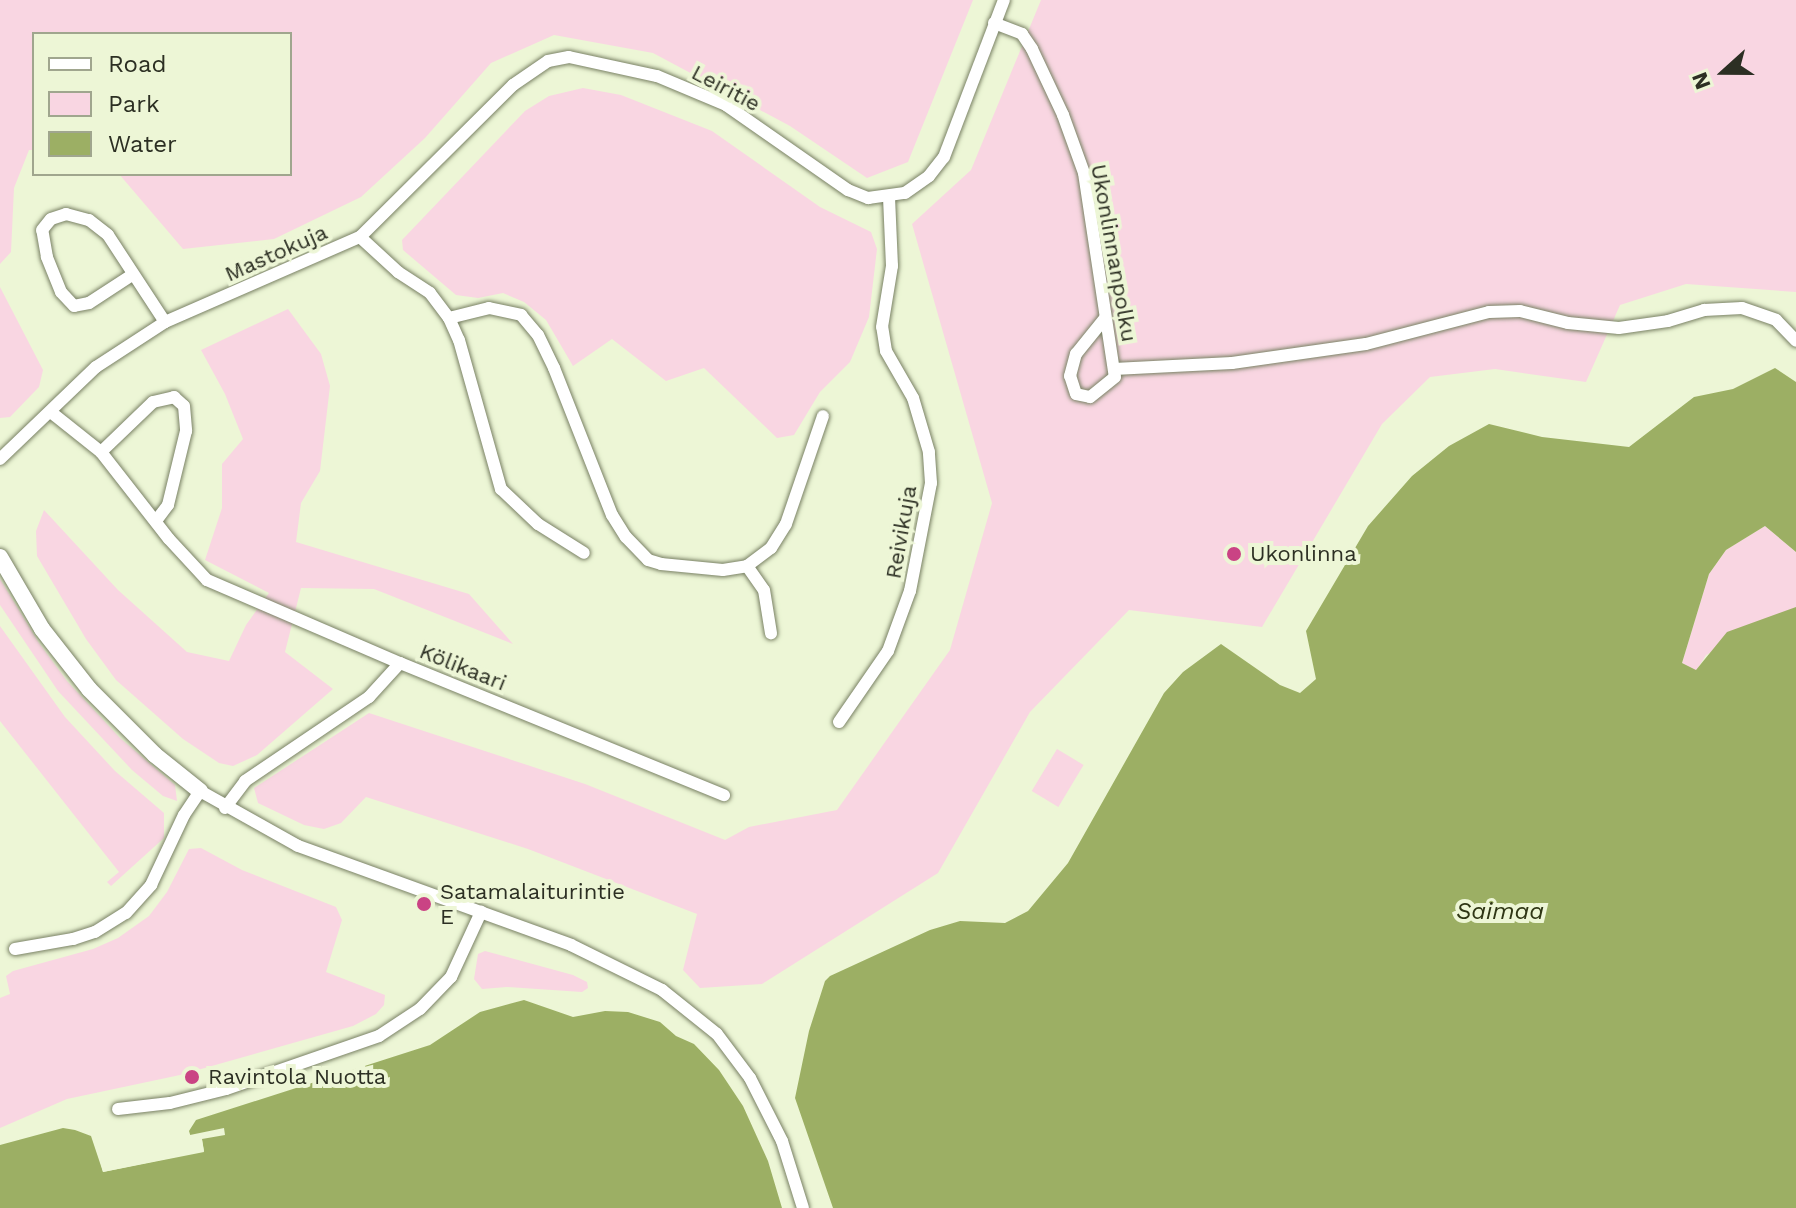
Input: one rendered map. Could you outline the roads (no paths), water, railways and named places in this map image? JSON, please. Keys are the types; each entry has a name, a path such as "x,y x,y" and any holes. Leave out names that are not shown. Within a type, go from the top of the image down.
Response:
{"street":[{"path":"889,197 918,185 944,157 1004,0"},
{"name":"Ukonlinnanpolku","path":"994,23 1022,34 1063,115 1084,173 1114,373"},
{"name":"Leiritie","path":"360,237 513,85 548,61 569,57 657,76 700,93 726,105 848,190 868,198 889,197"},
{"name":"Reivikuja","path":"839,722 888,651 910,591 931,483 929,452 913,398 886,351 882,327 892,266 889,197"},
{"path":"132,275 89,303 74,306 61,292 47,257 42,230 51,219 66,214 89,220 108,235 165,322"},
{"name":"Mastokuja","path":"0,459 52,413 96,367 165,322 360,237 398,272 430,293 449,318 459,340 501,489 538,524 584,553"},
{"path":"449,318 489,308 506,309 521,315 538,335 612,515 626,537 648,560 723,570 747,566 771,548 786,524 823,416"},
{"path":"1105,318 1076,354 1070,376 1076,394 1090,397 1114,373 1232,363 1366,344 1489,312 1520,311 1568,323 1619,328 1668,321 1704,310 1742,308 1776,320 1796,341"},
{"path":"101,452 153,402 174,397 184,406 186,431 168,505 156,521"},
{"path":"52,413 101,452 207,580 400,663"},
{"path":"0,557 42,629 89,689 155,755 225,808 327,858 571,945 650,982 685,1006 717,1034 737,1057 765,1104 782,1141 803,1208"},
{"path":"747,566 764,590 771,633"},
{"name":"Kölikaari","path":"225,808 245,781 369,697 400,663 724,795"},
{"path":"15,949 95,932 126,913 151,885 184,815 200,791"},
{"path":"118,1109 170,1103 214,1092 379,1036 420,1009 443,987 461,961 481,912"}],"water":[{"name":"Saimaa","path":"1775,368 1796,382 1796,552 1765,526 1726,550 1709,574 1682,663 1696,670 1727,632 1796,607 1796,1208 833,1208 795,1098 809,1031 825,981 830,976 930,930 960,921 1005,923 1028,911 1068,863 1164,693 1183,672 1221,644 1280,685 1300,693 1316,679 1306,631 1368,526 1412,476 1449,446 1489,424 1542,437 1629,447 1694,397 1733,389"},
{"path":"524,1000 573,1017 605,1011 628,1012 660,1022 676,1036 694,1044 719,1070 743,1106 768,1161 782,1208 0,1208 0,1145 63,1128 75,1130 91,1136 103,1172 204,1152 202,1140 192,1141 189,1131 196,1120 430,1045 480,1012"}],"place":[{"name":"Ukonlinna","path":"1234,554"},
{"name":"Satamalaiturintie E","path":"424,904"},
{"name":"Ravintola Nuotta","path":"192,1077"}]}
